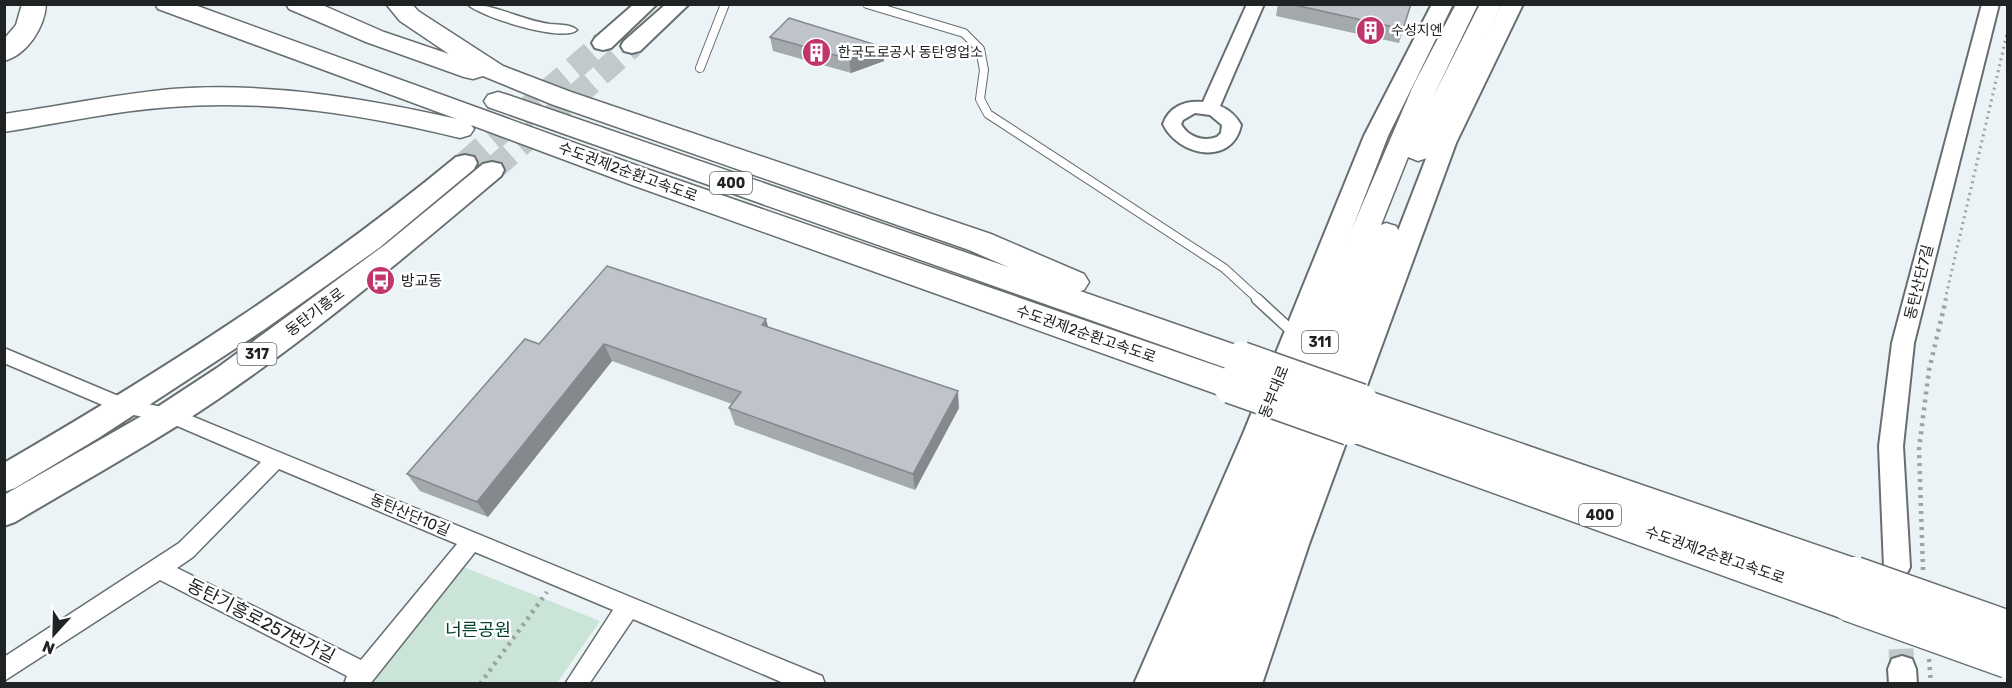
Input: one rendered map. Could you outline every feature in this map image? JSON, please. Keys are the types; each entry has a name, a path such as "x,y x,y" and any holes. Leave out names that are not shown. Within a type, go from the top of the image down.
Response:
{"highway":[{"path":"4,53 24,33 34,18 34,4"},
{"name":"수도권제2순환고속도로","path":"167,4 642,178 1236,372"},
{"name":"수도권제2순환고속도로","path":"222,4 1236,372 1852,589 2007,629"},
{"path":"298,4 434,59 561,98 1007,252 1236,372"},
{"path":"398,4 409,16 494,72 561,98"},
{"name":"동부대로","path":"1183,684 1330,315 1426,84 1467,4"},
{"name":"311","path":"1213,684 1412,165 1491,4"},
{"path":"1438,111 1493,32 1506,4"},
{"path":"1426,84 1439,13"},
{"path":"4,123 172,98"},
{"path":"4,117 172,98 290,99 373,110 516,143 642,178"},
{"name":"수도권제2순환고속도로","path":"1852,589 2007,660"}],"main road":[{"path":"603,44 647,4"},
{"path":"632,46 679,4"},
{"path":"1244,684 1293,544 1444,143 1512,4"},
{"name":"동부대로","path":"1152,684 1297,335 1376,136 1439,13"},
{"name":"동탄기흥로","path":"4,479 126,407 339,264 465,163"},
{"name":"동탄기흥로","path":"4,512 170,415 314,313 429,224 492,170"}],"street":[{"path":"473,4 507,20 536,27 570,30"},
{"path":"1209,109 1256,4"},
{"name":"동탄산단7길","path":"1897,567 1891,446 1903,344 1991,4"},
{"name":"동탄산단10길","path":"4,355 126,407 170,415 814,684"},
{"path":"4,670 186,550 276,459"},
{"path":"359,678 472,541"},
{"name":"동탄기흥로257번가길","path":"159,569 359,678"},
{"path":"576,684 629,606"},
{"path":"4,680 10,684"}],"lane":[{"path":"700,68 725,4"},
{"path":"867,4 964,33 980,49 984,70 980,99 988,114 1224,268 1297,335"}],"path":[{"path":"1924,579 1919,449 1929,369 2007,29"},
{"path":"480,684 558,576"},
{"path":"1929,649 1931,684"}],"green space":[{"name":"너른공원","path":"461,566 600,621 557,683 367,684"}],"building":[{"path":"1290,4 1411,4 1403,29"},
{"path":"789,18 883,47 849,59 770,37"},
{"path":"607,266 766,319 762,325 958,391 913,474 729,408 741,392 604,344 477,502 407,474 525,339 539,344"}],"tunnel":[{"path":"465,163 603,43"},
{"path":"492,170 632,46"},
{"path":"1899,611 1902,669"}],"place":[{"name":"수성지엔","path":"1370,30"},
{"name":"한국도로공사 동탄영업소","path":"817,52"},
{"name":"방교동","path":"380,281"}]}
